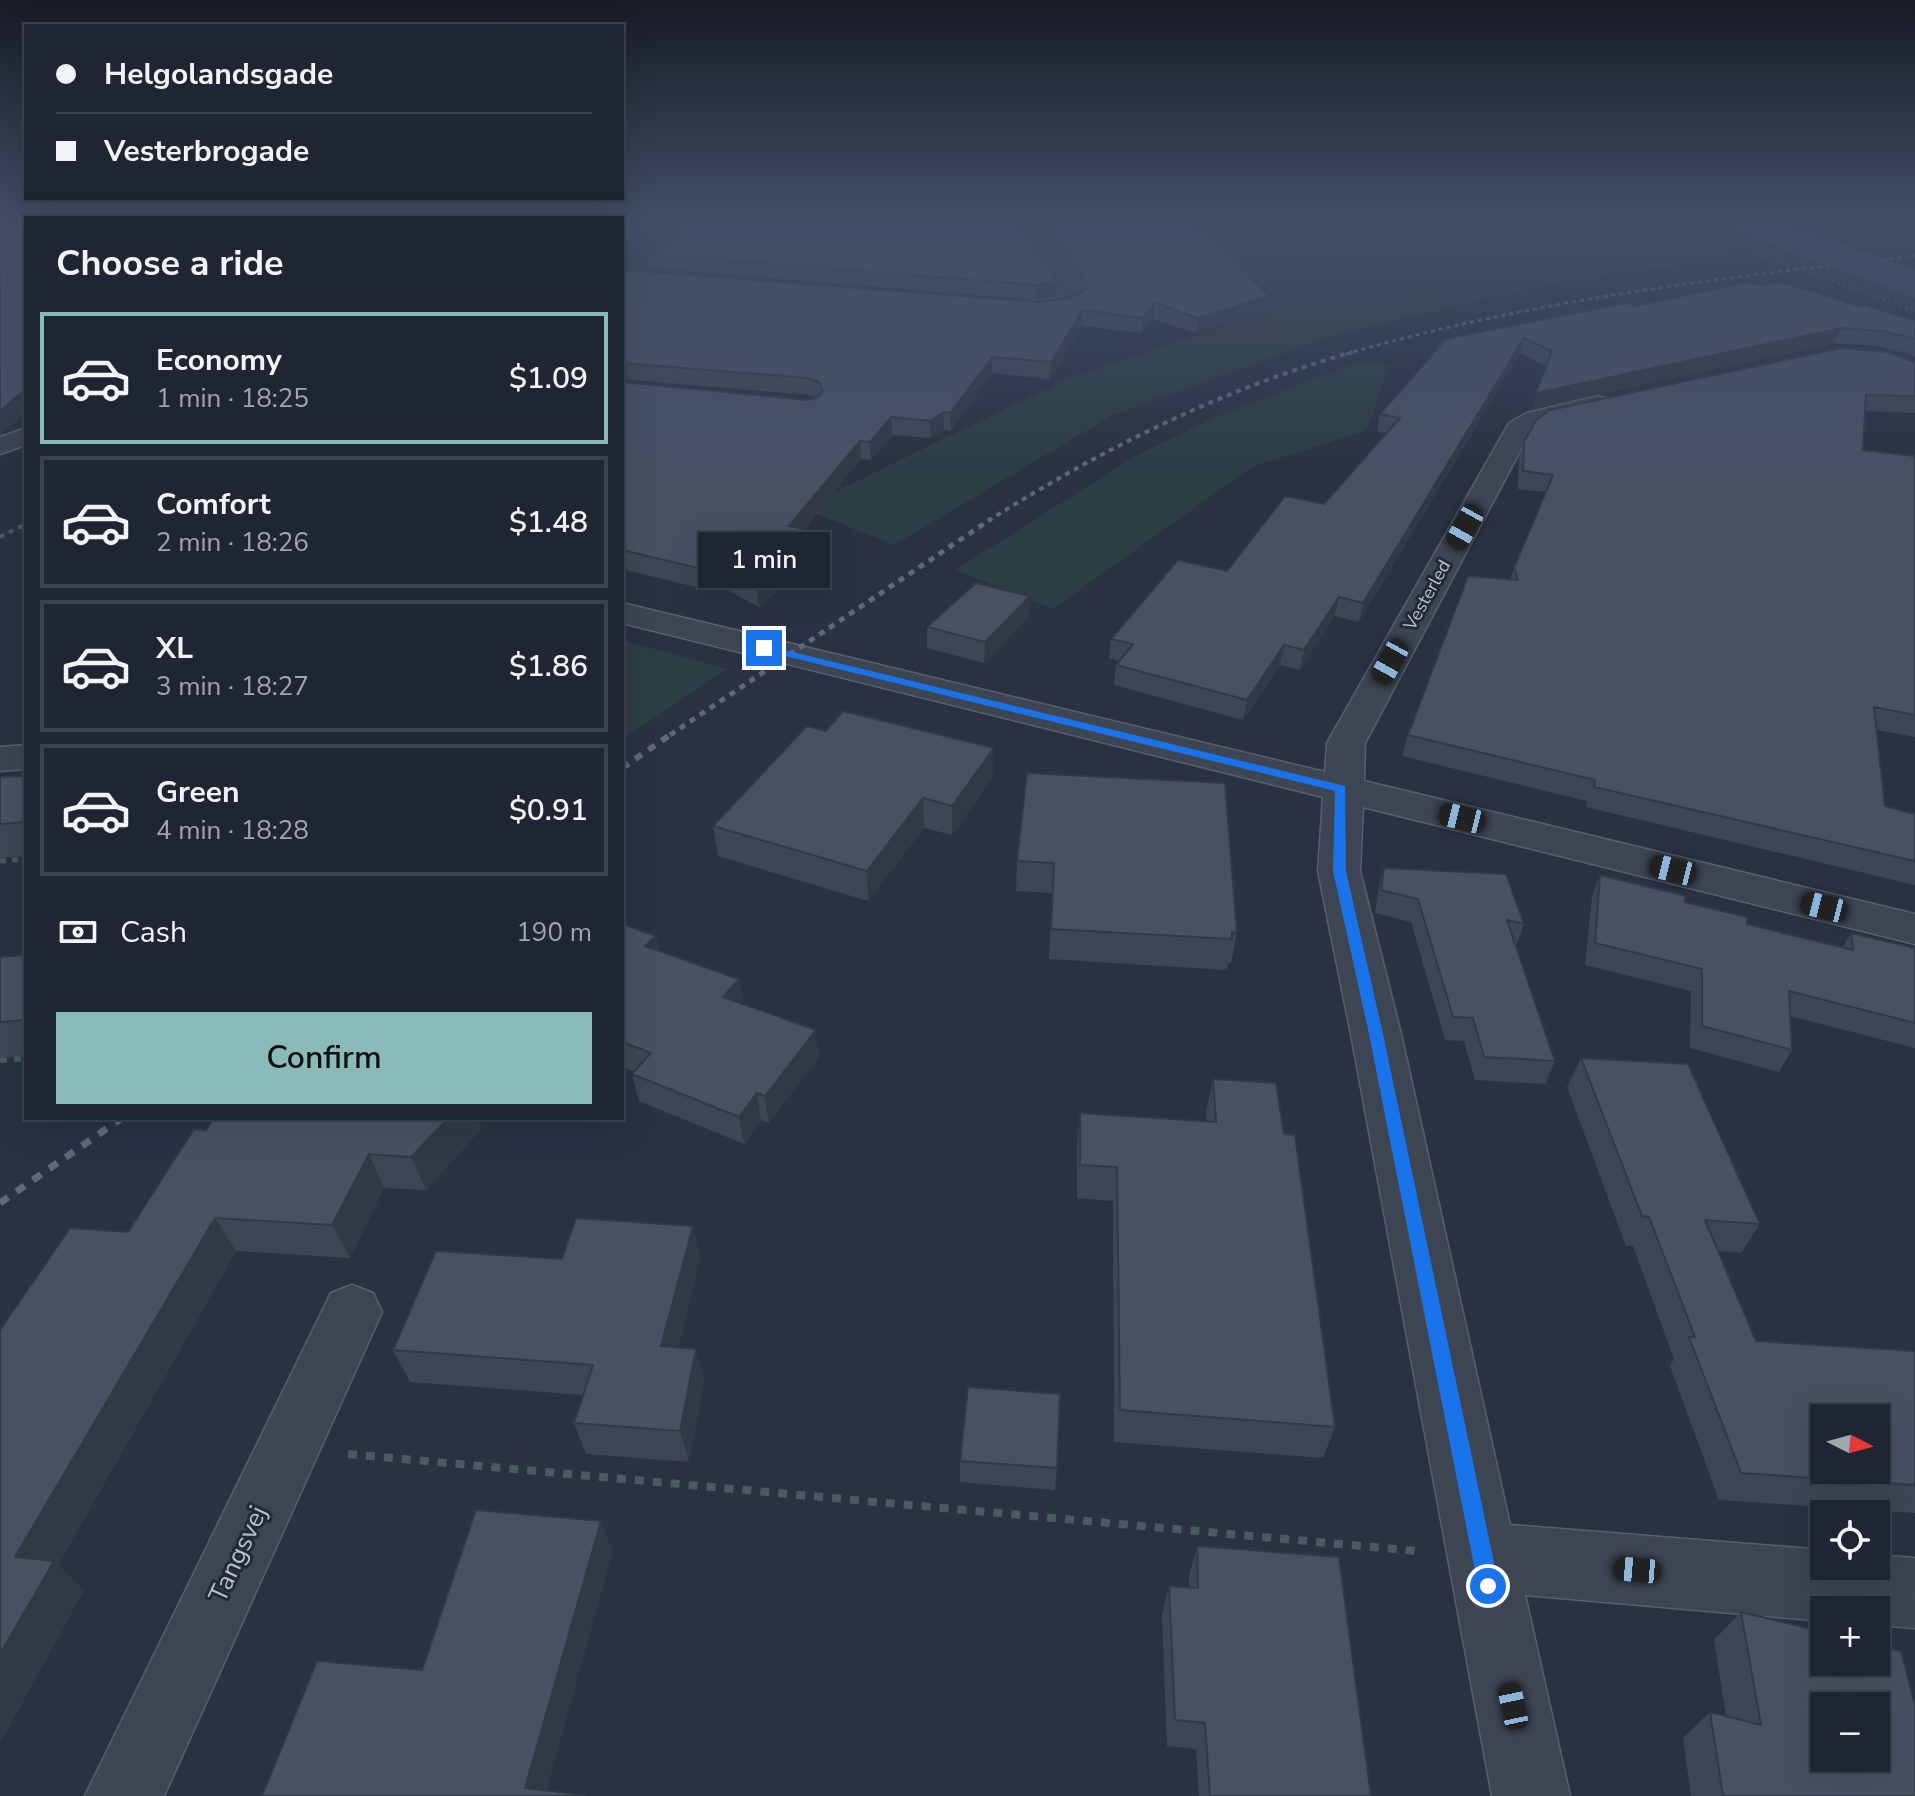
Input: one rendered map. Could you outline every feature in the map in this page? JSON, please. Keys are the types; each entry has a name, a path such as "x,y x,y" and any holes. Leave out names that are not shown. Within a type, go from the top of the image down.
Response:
{"street":[{"path":"1004,307 1048,308 1064,305"},
{"name":"Vesterled","path":"1531,1796 1376,1034 1339,871 1341,789 1346,743 1518,429 1536,418 1625,398"},
{"path":"0,446 24,437"},
{"path":"0,462 24,468"},
{"path":"624,613 1915,929"},
{"path":"0,759 24,757"},
{"name":"Tangsvej","path":"124,1796 352,1312"},
{"path":"1482,1557 1915,1593"}],"path":[{"path":"0,537 24,525"},
{"path":"0,861 24,859"},
{"path":"0,1060 24,1058"},
{"path":"288,1449 1482,1557"}],"shaded area":[{"path":"1260,305 1462,305 1329,337 1113,415 894,545 802,508 1064,380 1266,312"},
{"path":"1898,305 1915,305 1915,311"},
{"path":"1353,364 1390,365 1367,430 1252,467 1053,609 955,570 1134,457 1220,415"},
{"path":"624,641 727,669 624,739"}],"building":[{"path":"0,305 24,305 24,391 0,411"},
{"path":"624,305 1154,305 1143,318 1083,310 1051,362 992,357 950,413 944,412 930,421 891,417 870,442 860,441 789,526 821,533 757,587 710,562 702,569 624,550 624,382 807,400 818,397 823,391 819,382 808,378 624,363"},
{"path":"1160,305 1241,305 1198,318"},
{"path":"1618,305 1865,305 1915,321 1915,339 1883,331 1841,328 1536,393 1552,351 1524,338 1363,603 1339,597 1304,650 1284,645 1247,700 1116,665 1133,644 1111,639 1178,560 1227,571 1285,496 1324,504 1400,418 1380,414 1446,339"},
{"path":"1842,348 1887,352 1915,362 1915,396 1866,395 1863,450 1915,456 1915,715 1874,707 1885,806 1915,814 1915,861 1594,787 1595,780 1408,735 1468,576 1518,580 1514,568 1553,475 1523,471 1524,442 1536,420 1550,410"},
{"path":"976,583 1030,596 985,642 927,627"},
{"path":"843,711 994,748 952,806 923,798 867,871 713,826 807,726 826,731"},
{"path":"1027,773 1225,783 1237,933 1232,932 1232,939 1051,929 1054,863 1017,861"},
{"path":"24,776 24,822 0,824 0,777"},
{"path":"1384,868 1506,874 1524,924 1507,920 1555,1061 1484,1057 1473,1018 1453,1017 1418,899 1381,890"},
{"path":"1600,875 1686,896 1685,902 1747,917 1747,924 1853,950 1851,933 1915,948 1915,1023 1789,991 1792,1050 1702,1026 1702,969 1595,943"},
{"path":"624,925 656,936 645,946 739,979 723,997 816,1030 765,1096 757,1093 739,1117 632,1074 651,1053 624,1043"},
{"path":"24,955 24,1020 0,1022 0,957"},
{"path":"1581,1058 1688,1064 1760,1224 1705,1220 1756,1341 1915,1351 1915,1485 1890,1483 1890,1404 1810,1404 1810,1478 1741,1473 1689,1337 1695,1337 1649,1217 1642,1216"},
{"path":"1213,1079 1276,1083 1284,1134 1295,1135 1335,1427 1120,1410 1117,1167 1080,1165 1080,1113 1216,1122"},
{"path":"213,1120 446,1120 411,1157 369,1154 332,1225 215,1218 15,1557 54,1561 0,1654 0,1330 70,1228 128,1232 194,1129 206,1130"},
{"path":"576,1218 693,1226 661,1346 696,1349 680,1431 574,1423 593,1365 393,1350 436,1251 562,1259"},
{"path":"968,1387 1060,1394 1057,1468 960,1461"},
{"path":"476,1510 601,1521 525,1788 584,1796 262,1796 317,1661 422,1670"},
{"path":"1197,1546 1339,1557 1371,1796 1210,1796 1205,1723 1175,1720 1169,1586 1198,1588"},
{"path":"1741,1612 1810,1629 1810,1676 1890,1676 1890,1648 1901,1651 1915,1705 1915,1796 1723,1796 1710,1712 1761,1725"}],"railway":[{"path":"1350,353 1416,335 1558,305"},
{"path":"988,521 1075,469 1164,423 1257,384 1350,353"},
{"path":"1346,354 1350,353"},
{"path":"670,735 988,521"},
{"path":"624,767 673,733"},
{"path":"0,1203 119,1120"}],"route":[{"path":"764,648 1341,789 1339,871 1376,1034 1488,1586"}]}
